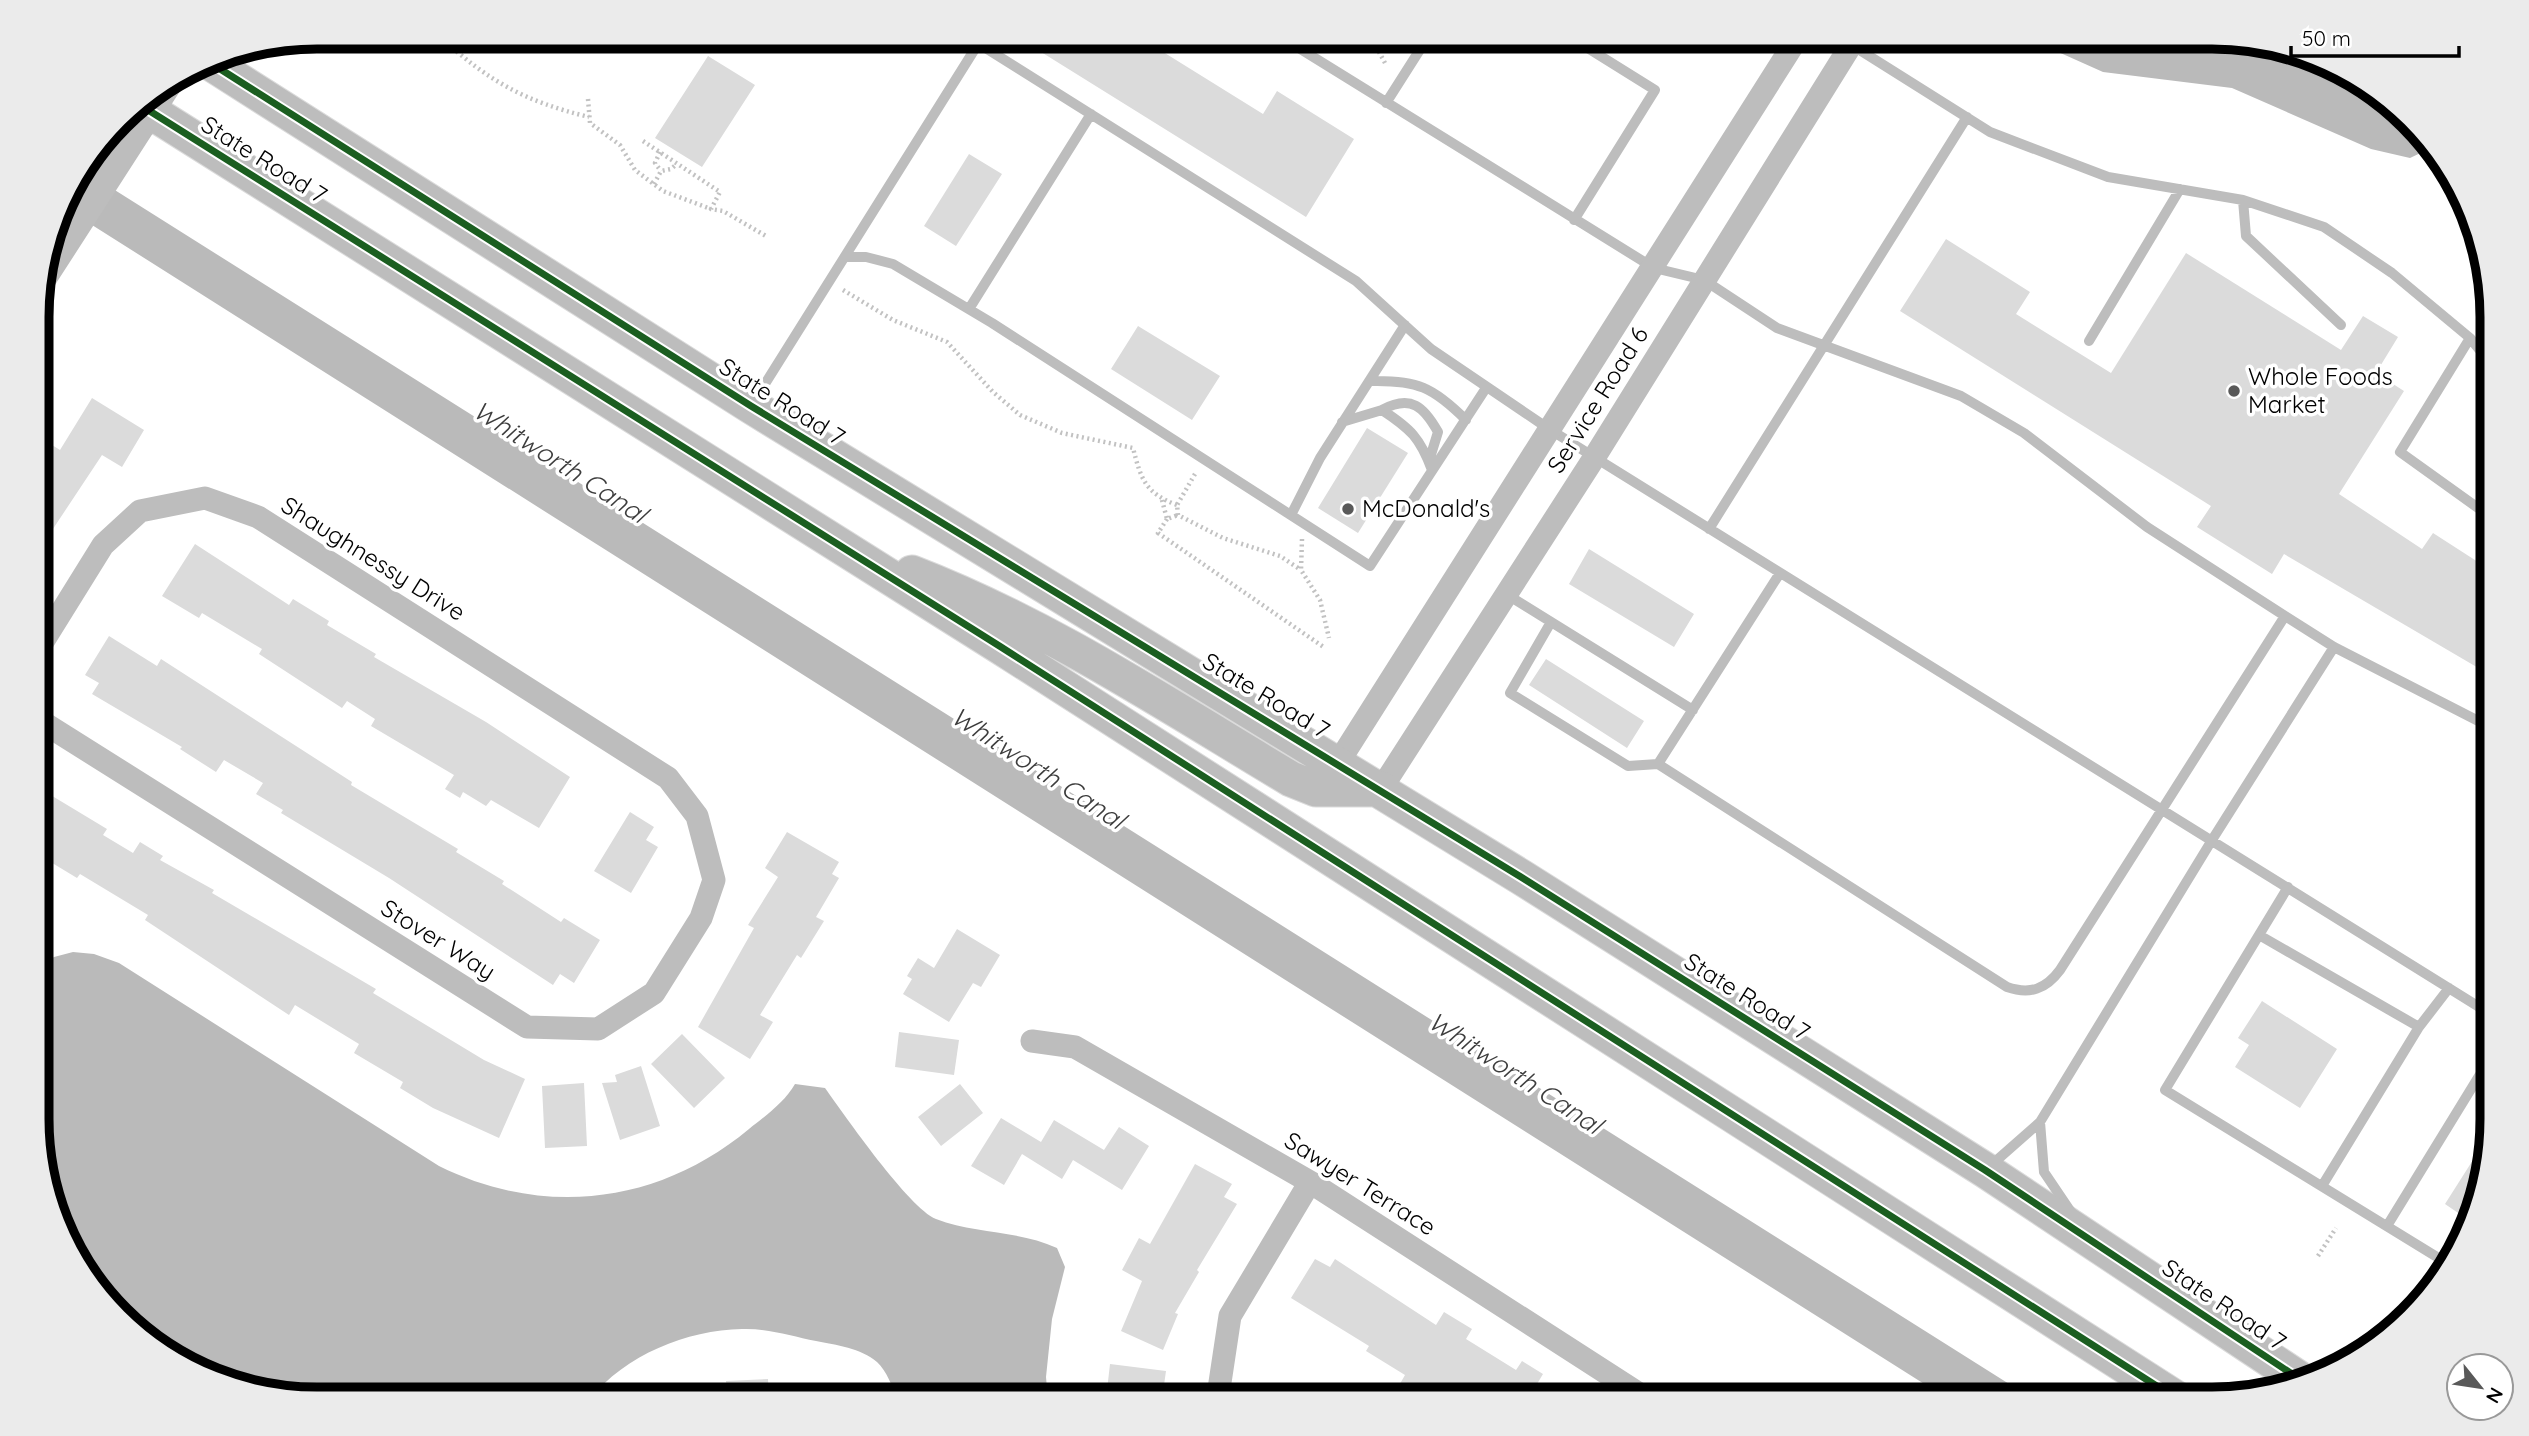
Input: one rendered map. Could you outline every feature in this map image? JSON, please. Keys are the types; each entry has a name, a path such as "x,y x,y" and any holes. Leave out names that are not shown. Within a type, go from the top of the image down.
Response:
{"main road":[{"name":"State Road 7","path":"218,68 751,406 1381,789 1985,1170 2293,1375"},
{"name":"State Road 7","path":"156,103 837,543 2158,1387"},
{"path":"837,543 978,598 1043,631 1291,779 1316,789 1381,789"}],"street":[{"name":"Service Road 6","path":"1339,763 1791,49"},
{"name":"Service Road 6","path":"1381,789 1594,458 1843,49"},
{"path":"55,259 146,110"},
{"name":"Shaughnessy Drive","path":"49,632 103,545 140,511 205,498 258,517 668,778 697,816"},
{"name":"Stover Way","path":"49,726 527,1027 598,1029 654,993 701,918 714,880 697,816"},
{"name":"Sawyer Terrace","path":"1032,1041 1075,1047 1310,1182 1628,1387"},
{"path":"1219,1387 1230,1316 1310,1182"}],"lane":[{"path":"751,406 975,49"},
{"path":"986,49 1356,281 1405,325 1486,388 1594,458 2480,1007"},
{"path":"1300,49 1654,268 1704,280 1777,328 1961,396 2024,433 2147,527 2284,617 2334,647 2480,722"},
{"path":"1386,103 1420,49"},
{"path":"1574,220 1655,90 1589,49"},
{"path":"1864,49 1990,132 2108,177 2243,200 2324,227 2392,273 2470,338 2480,350"},
{"path":"969,309 1091,114"},
{"path":"1709,529 1967,117"},
{"path":"2089,341 2180,190"},
{"path":"2243,200 2246,236 2341,325"},
{"path":"845,257 866,257 893,264 969,309 1370,566 1431,466 1486,388"},
{"path":"1291,515 1342,422 1405,325"},
{"path":"2470,338 2400,452 2480,509"},
{"path":"1371,381 1423,385 1445,399 1466,420"},
{"path":"1342,422 1392,405 1410,404 1426,411 1438,432 1431,466"},
{"path":"1382,410 1410,428 1424,446 1431,466"},
{"path":"1658,764 1780,573"},
{"path":"1506,594 1693,710"},
{"path":"1551,622 1510,693 1628,766 1658,764 2007,987 2019,991 2043,988 2053,980 2284,617"},
{"path":"1985,1170 2040,1122 2212,839 2334,647"},
{"path":"2288,887 2165,1090 2441,1259"},
{"path":"2259,935 2419,1027"},
{"path":"2322,1186 2419,1027 2449,988"},
{"path":"2388,1226 2479,1076"},
{"path":"2040,1122 2044,1172 2089,1239"}],"path":[{"path":"455,49 506,89 550,108 589,117"},
{"path":"1381,49 1379,52 1385,63"},
{"path":"588,99 590,123 620,145 635,170 653,184 685,201 723,211 766,236"},
{"path":"643,141 720,192 711,209"},
{"path":"660,152 655,163 661,171"},
{"path":"653,184 661,171 671,169 677,163"},
{"path":"842,289 892,320 947,342 1020,415 1062,433 1133,448 1142,481 1162,499 1177,505"},
{"path":"1178,515 1177,505 1195,474"},
{"path":"1162,499 1167,519"},
{"path":"1325,648 1158,533 1167,519 1178,515 1223,538 1280,556 1301,570 1320,600 1329,638"},
{"path":"1301,570 1302,535"},
{"path":"2318,1256 2336,1228"}],"water":[{"path":"2052,49 2212,49 2247,51 2282,58 2315,69 2361,94 2402,127 2423,152 2410,158 2371,149 2232,88 2103,72"},
{"name":"Whitworth Canal","path":"90,174 2014,1387 1929,1387 70,211"},
{"path":"73,952 94,954 119,963 439,1166 479,1182 519,1193 559,1197 600,1195 639,1187 677,1174 714,1154 749,1129 774,1109 795,1084 825,1088 894,1180 924,1211 951,1224 1027,1238 1057,1248 1065,1267 1052,1319 1047,1387 892,1387 881,1366 864,1353 751,1329 721,1330 679,1340 639,1358 600,1387 317,1387 264,1382 214,1367 168,1342 127,1309 94,1268 69,1222 54,1172 50,1137 49,960"}],"building":[{"path":"1036,49 1158,49 1263,114 1277,91 1354,139 1306,217"},
{"path":"708,56 755,85 702,167 655,138"},
{"path":"969,154 1002,174 956,246 924,226"},
{"path":"1946,239 2030,292 2016,314 2111,373 2186,253 2341,350 2363,316 2398,337 2376,373 2404,391 2339,494 2422,549 2433,533 2480,563 2480,669 2284,554 2272,574 2197,527 2211,506 1900,311"},
{"path":"1138,326 1220,376 1192,420 1111,369"},
{"path":"92,398 144,430 122,467 102,455 49,535 49,443 60,450"},
{"path":"1367,428 1408,453 1358,533 1318,508"},
{"path":"195,544 289,605 293,599 329,621 327,625 376,654 374,657 486,722 570,777 539,828 491,800 486,806 463,792 460,798 445,789 454,775 371,726 375,719 347,701 342,708 259,654 262,649 202,613 199,618 162,596"},
{"path":"1589,549 1694,614 1674,647 1569,584"},
{"path":"109,636 157,666 161,659 352,782 351,785 458,849 456,852 504,881 502,884 561,922 564,918 600,940 574,983 560,974 553,985 389,878 281,813 283,810 256,794 263,783 224,760 216,772 180,749 182,747 92,694 99,683 85,675"},
{"path":"1546,659 1644,721 1627,748 1529,685"},
{"path":"49,794 107,829 103,835 133,853 140,842 163,856 160,860 214,890 212,893 376,989 373,993 484,1060 525,1079 499,1138 433,1108 400,1088 403,1082 354,1053 359,1044 295,1005 289,1015 145,920 148,915 80,874 77,878 49,861"},
{"path":"630,812 654,827 646,840 658,847 631,893 594,871"},
{"path":"787,832 839,862 832,874 839,878 816,917 824,921 801,958 797,955 760,1015 773,1022 750,1059 698,1027 754,928 748,925 778,877 765,868"},
{"path":"957,929 1000,955 981,987 973,983 949,1022 903,994 912,979 907,976 918,958 934,968"},
{"path":"2262,1001 2337,1049 2300,1108 2235,1067 2249,1045 2238,1038"},
{"path":"899,1032 959,1040 954,1075 895,1067"},
{"path":"682,1034 725,1078 694,1108 651,1064"},
{"path":"641,1066 660,1126 620,1140 602,1083 617,1082 615,1075"},
{"path":"584,1083 587,1146 545,1148 542,1086"},
{"path":"960,1084 983,1113 941,1146 918,1117"},
{"path":"1001,1118 1041,1142 1054,1120 1104,1150 1119,1127 1149,1146 1122,1190 1073,1160 1062,1179 1022,1154 1004,1185 971,1166"},
{"path":"2478,1152 2462,1216 2445,1204"},
{"path":"1195,1164 1232,1184 1224,1197 1237,1204 1197,1270 1199,1272 1175,1313 1178,1314 1163,1350 1121,1331 1142,1281 1122,1270 1139,1238 1150,1244"},
{"path":"1315,1259 1330,1267 1335,1259 1436,1325 1444,1312 1472,1329 1466,1339 1516,1370 1522,1361 1543,1374 1537,1384 1542,1387 1398,1387 1405,1375 1366,1351 1369,1346 1291,1298"},
{"path":"1110,1364 1166,1371 1164,1387 1107,1387"},
{"path":"768,1379 768,1387 726,1387 726,1381"}],"cycle path":[{"path":"218,68 751,406 1521,877 1985,1170 2293,1375"},
{"path":"147,109 1001,647 2158,1387"}],"place":[{"name":"Whole Foods Market","path":"2234,391"},
{"name":"McDonald's","path":"1348,509"}]}
